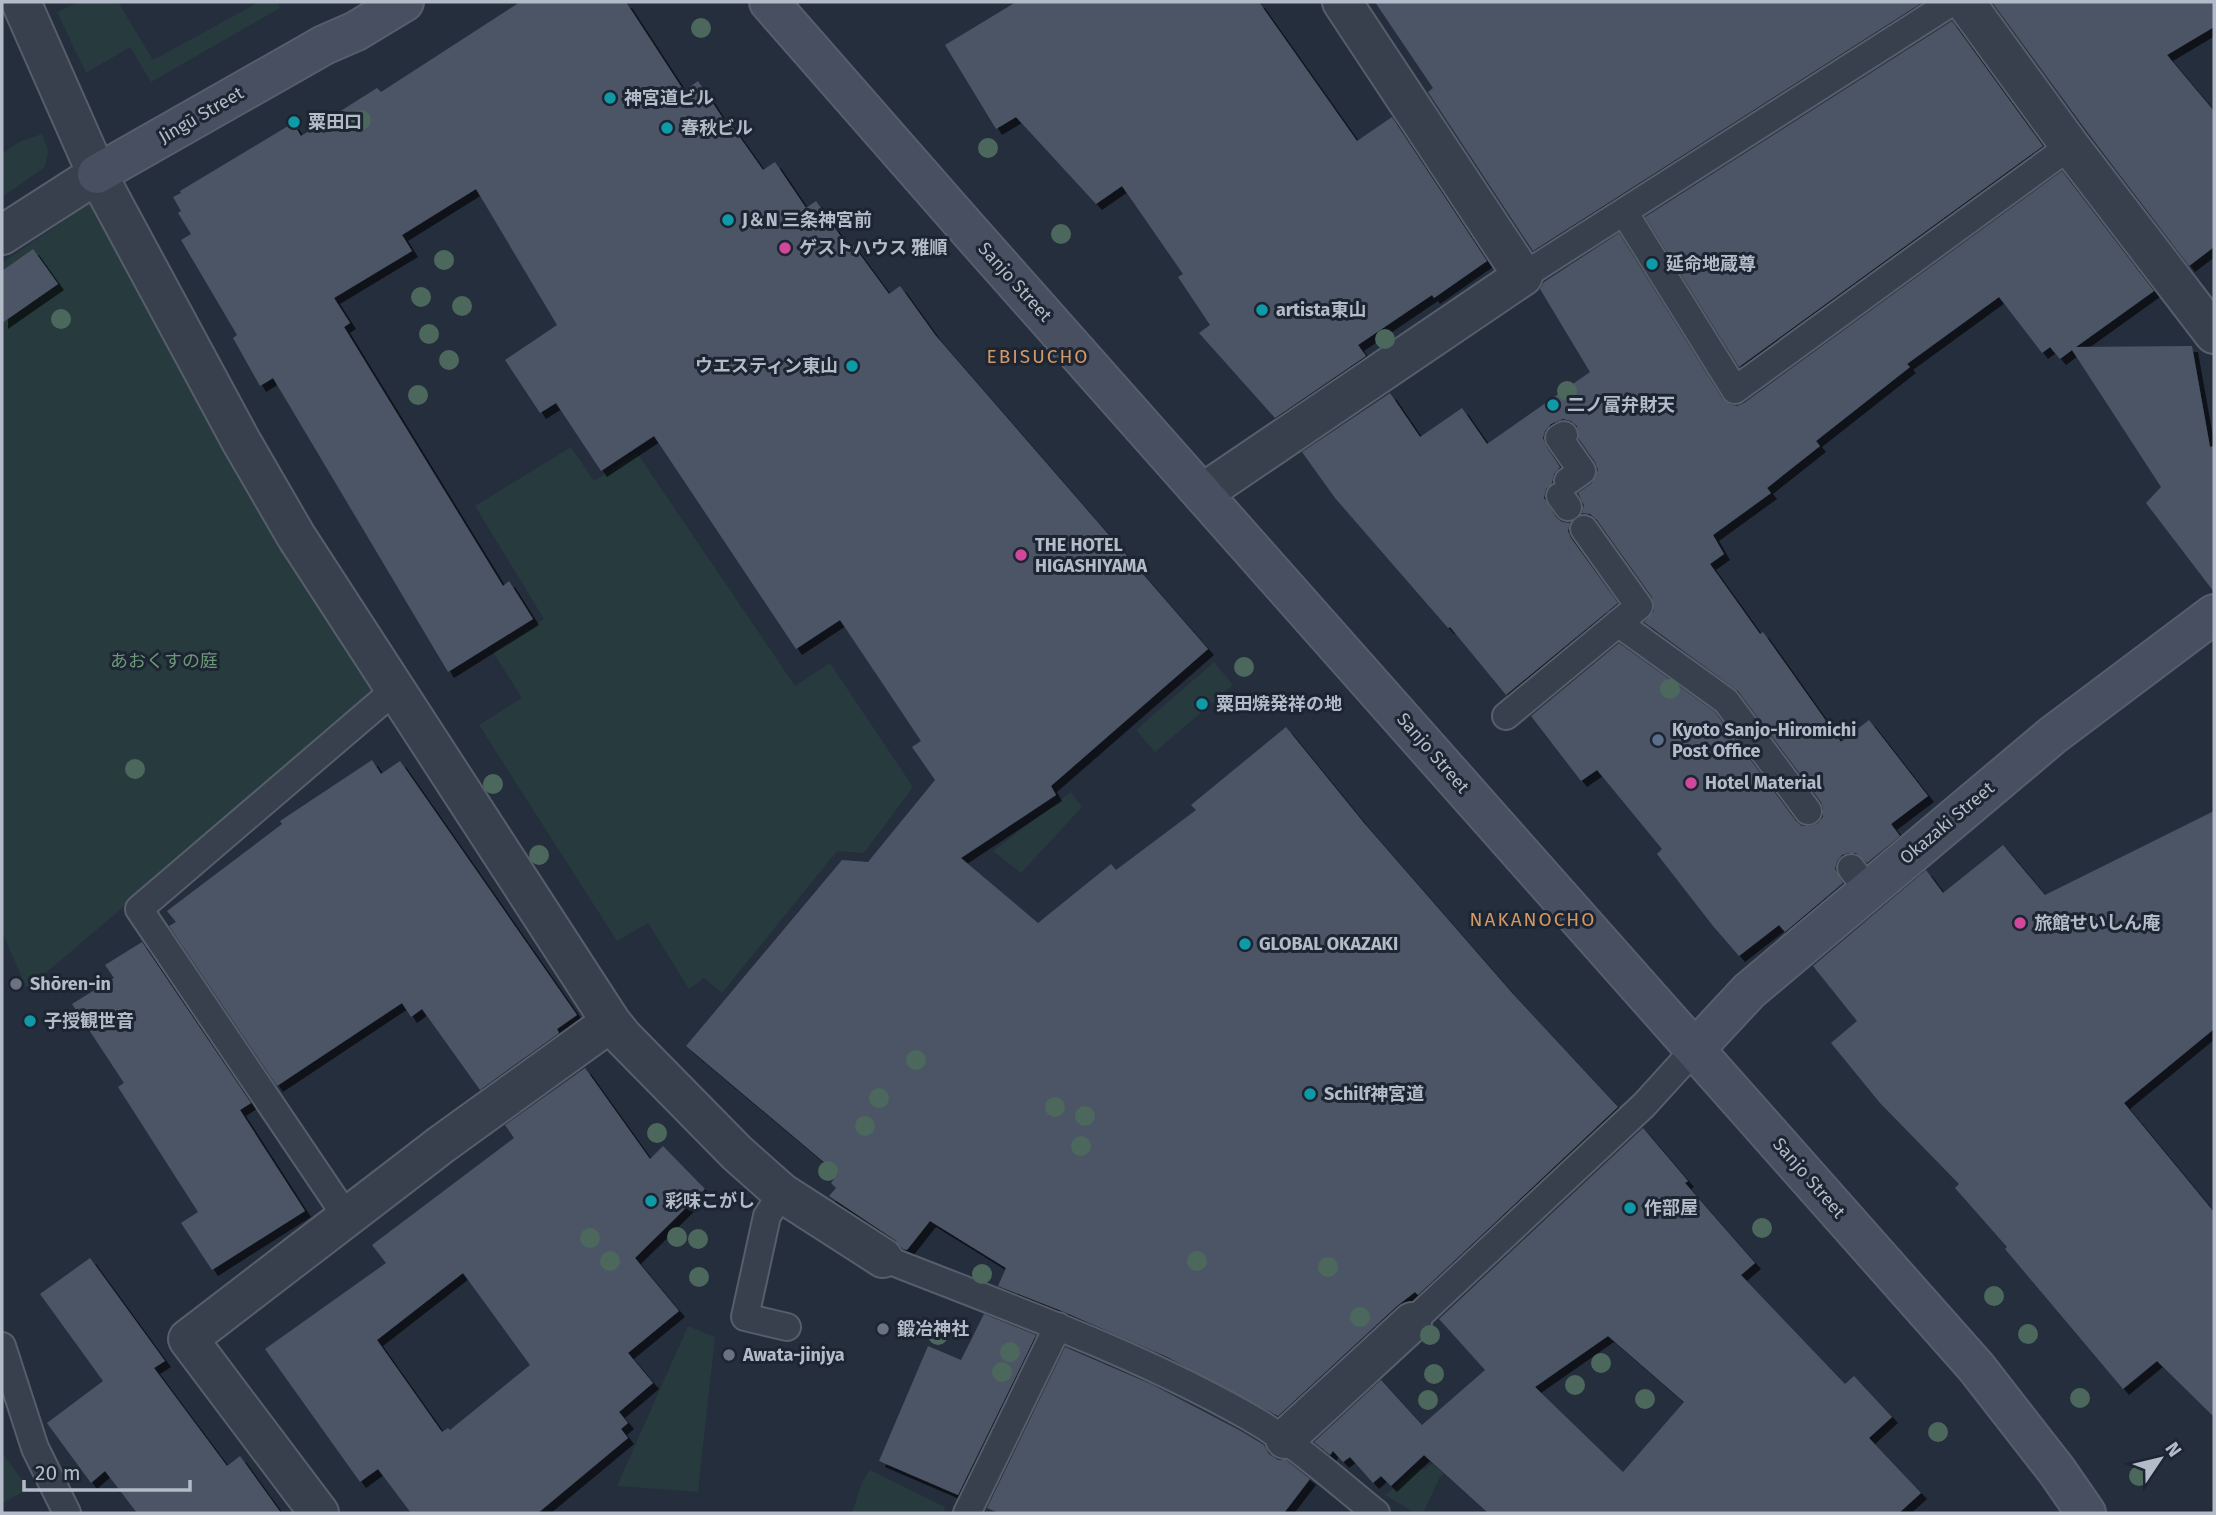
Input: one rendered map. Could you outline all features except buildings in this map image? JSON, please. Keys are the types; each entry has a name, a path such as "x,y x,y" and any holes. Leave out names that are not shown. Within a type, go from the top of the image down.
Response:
{"main road":[{"name":"Jingū Street","path":"97,174 404,2"},
{"name":"Sanjo Street","path":"769,2 1976,1367 2057,1471 2086,1513"},
{"name":"Okazaki Street","path":"1695,1049 1859,879 2214,614"}],"street":[{"path":"21,2 97,174 241,441 296,536 611,1022 737,1153 782,1193 883,1258"},
{"path":"1203,493 1522,276 1342,2"},
{"path":"1965,2 2070,146 2214,334"},
{"name":"Jingū Street","path":"2,235 97,174"},
{"path":"319,1513 188,1339 346,1216 611,1022"},
{"path":"1284,1439 1412,1322"}],"lane":[{"path":"1522,276 1952,2"},
{"path":"1624,212 1735,390 2070,146"},
{"path":"1564,435 1559,438 1582,471 1566,495"},
{"path":"1506,716 1639,606 1584,529"},
{"path":"1618,623 1727,701 1808,811"},
{"path":"346,1216 139,909 396,689"},
{"path":"1412,1322 1644,1105 1695,1049"},
{"path":"782,1193 767,1216 745,1317 787,1326"},
{"path":"883,1258 1058,1326 1195,1388 1250,1417 1284,1439 1376,1513"},
{"path":"967,1513 1058,1326"},
{"path":"2,1346 35,1448 67,1513"}],"green space":[{"path":"79,2 118,2 153,60 259,2 278,2 280,8 151,82 130,47 86,73 57,12"},
{"path":"42,134 48,151 45,167 2,197 2,154 19,142"},
{"name":"あおくすの庭","path":"91,202 377,691 27,989 2,932 2,263"},
{"path":"571,447 594,481 637,453 795,686 830,663 913,787 864,853 837,851 722,993 704,978 689,989 648,923 617,941 479,725 522,698 493,652 544,619 475,506"},
{"path":"1214,662 1233,685 1155,752 1136,730"},
{"path":"1071,792 1082,807 1021,873 993,851"},
{"path":"688,1326 715,1337 698,1492 617,1486"},
{"path":"1474,1442 1440,1477 1423,1513 1415,1513 1385,1495 1417,1468 1425,1469 1455,1445"},
{"path":"2,1453 29,1489 2,1503"},
{"path":"870,1470 945,1507 944,1513 852,1513 862,1482"}],"place":[{"name":"神宮道ビル","path":"610,98"},
{"name":"粟田口","path":"294,122"},
{"name":"春秋ビル","path":"667,128"},
{"name":"J＆N 三条神宮前","path":"728,220"},
{"name":"ゲストハウス 雅順","path":"785,248"},
{"name":"延命地蔵尊","path":"1652,264"},
{"name":"artista東山","path":"1262,310"},
{"name":"ウエスティン東山","path":"852,366"},
{"name":"二ノ富弁財天","path":"1553,405"},
{"name":"THE HOTEL HIGASHIYAMA","path":"1021,555"},
{"name":"粟田焼発祥の地","path":"1202,704"},
{"name":"Kyoto Sanjo-Hiromichi Post Office","path":"1658,740"},
{"name":"Hotel Material","path":"1691,783"},
{"name":"旅館せいしん庵","path":"2020,923"},
{"name":"GLOBAL OKAZAKI","path":"1245,944"},
{"name":"Shōren-in","path":"16,984"},
{"name":"子授観世音","path":"30,1021"},
{"name":"Schilf神宮道","path":"1310,1094"},
{"name":"彩味こがし","path":"651,1201"},
{"name":"作部屋","path":"1630,1208"},
{"name":"鍛冶神社","path":"883,1329"},
{"name":"Awata-jinjya","path":"729,1355"}],"district":[{"name":"EBISUCHO","path":"1038,356"},
{"name":"NAKANOCHO","path":"1533,919"}]}
